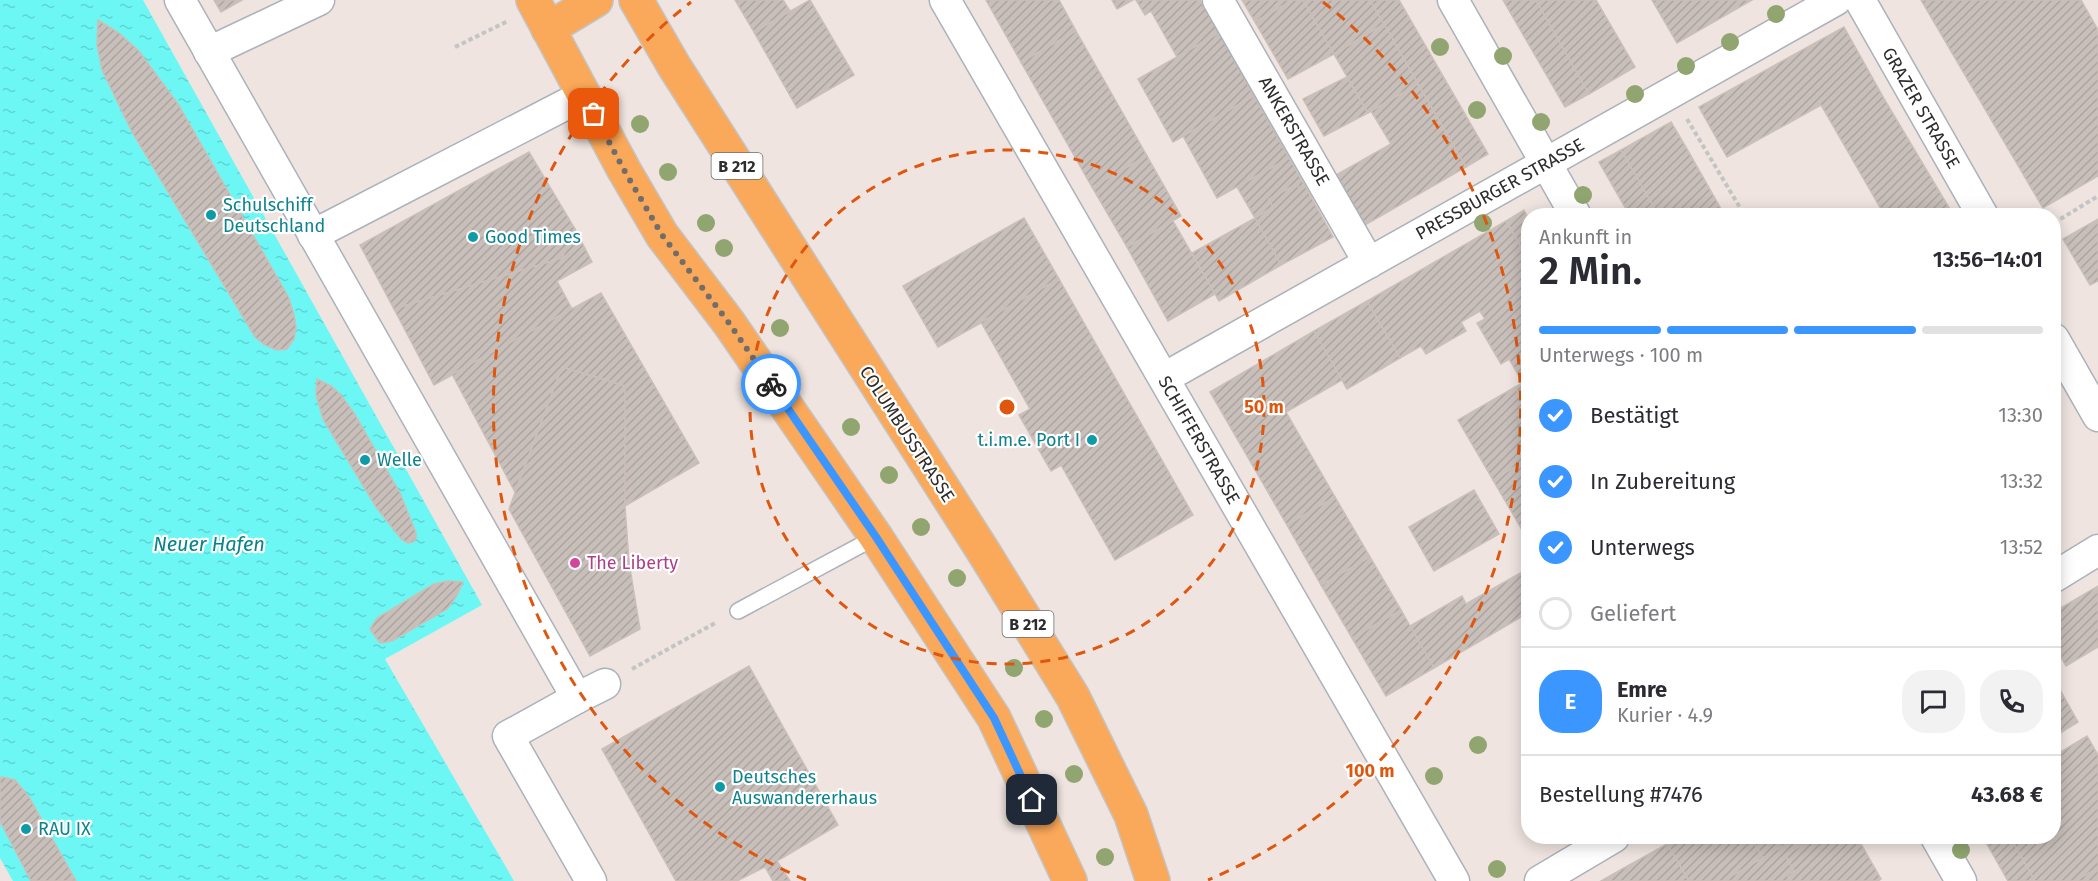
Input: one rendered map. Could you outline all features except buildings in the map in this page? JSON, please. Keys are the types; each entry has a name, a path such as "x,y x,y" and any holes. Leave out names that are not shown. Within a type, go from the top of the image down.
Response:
{"main road":[{"path":"596,0 539,12 624,170 662,235 729,323 876,537 994,718 1070,881"},
{"name":"COLUMBUSSTRASSE","path":"636,0 680,76 1073,697 1131,815 1153,881"}],"street":[{"path":"180,0 577,698"},
{"path":"209,52 319,0"},
{"name":"SCHIFFERSTRASSE","path":"945,0 1454,881"},
{"name":"ANKERSTRASSE","path":"1218,0 1369,263"},
{"path":"1453,0 1571,208"},
{"name":"PRESSBURGER STRASSE","path":"1164,378 1836,0"},
{"name":"GRAZER STRASSE","path":"1860,0 1978,208"},
{"path":"313,235 585,95"},
{"path":"2061,351 2098,416"},
{"path":"2061,573 2098,550"},
{"path":"591,881 508,736 605,684"},
{"path":"1540,881 1602,844"},
{"path":"1940,844 1961,881"}],"lane":[{"path":"738,611 876,537"}],"path":[{"path":"455,47 539,12"},
{"path":"1671,92 1740,208"},
{"path":"2061,219 2098,196"},
{"path":"605,684 738,611"}],"water":[{"name":"Neuer Hafen","path":"0,0 143,0 482,605 385,659 514,881 13,881 0,858"}],"way so far":[{"path":"594,114 662,235 729,323 771,384"}],"place":[{"name":"Schulschiff Deutschland","path":"211,215"},
{"name":"Good Times","path":"473,237"},
{"name":"t.i.m.e. Port I","path":"1092,440"},
{"name":"Welle","path":"365,460"},
{"name":"The Liberty","path":"575,563"},
{"name":"Deutsches Auswandererhaus","path":"720,787"},
{"name":"RAU IX","path":"26,829"}],"route":[{"path":"771,384 876,537 994,718 1032,800"}]}
